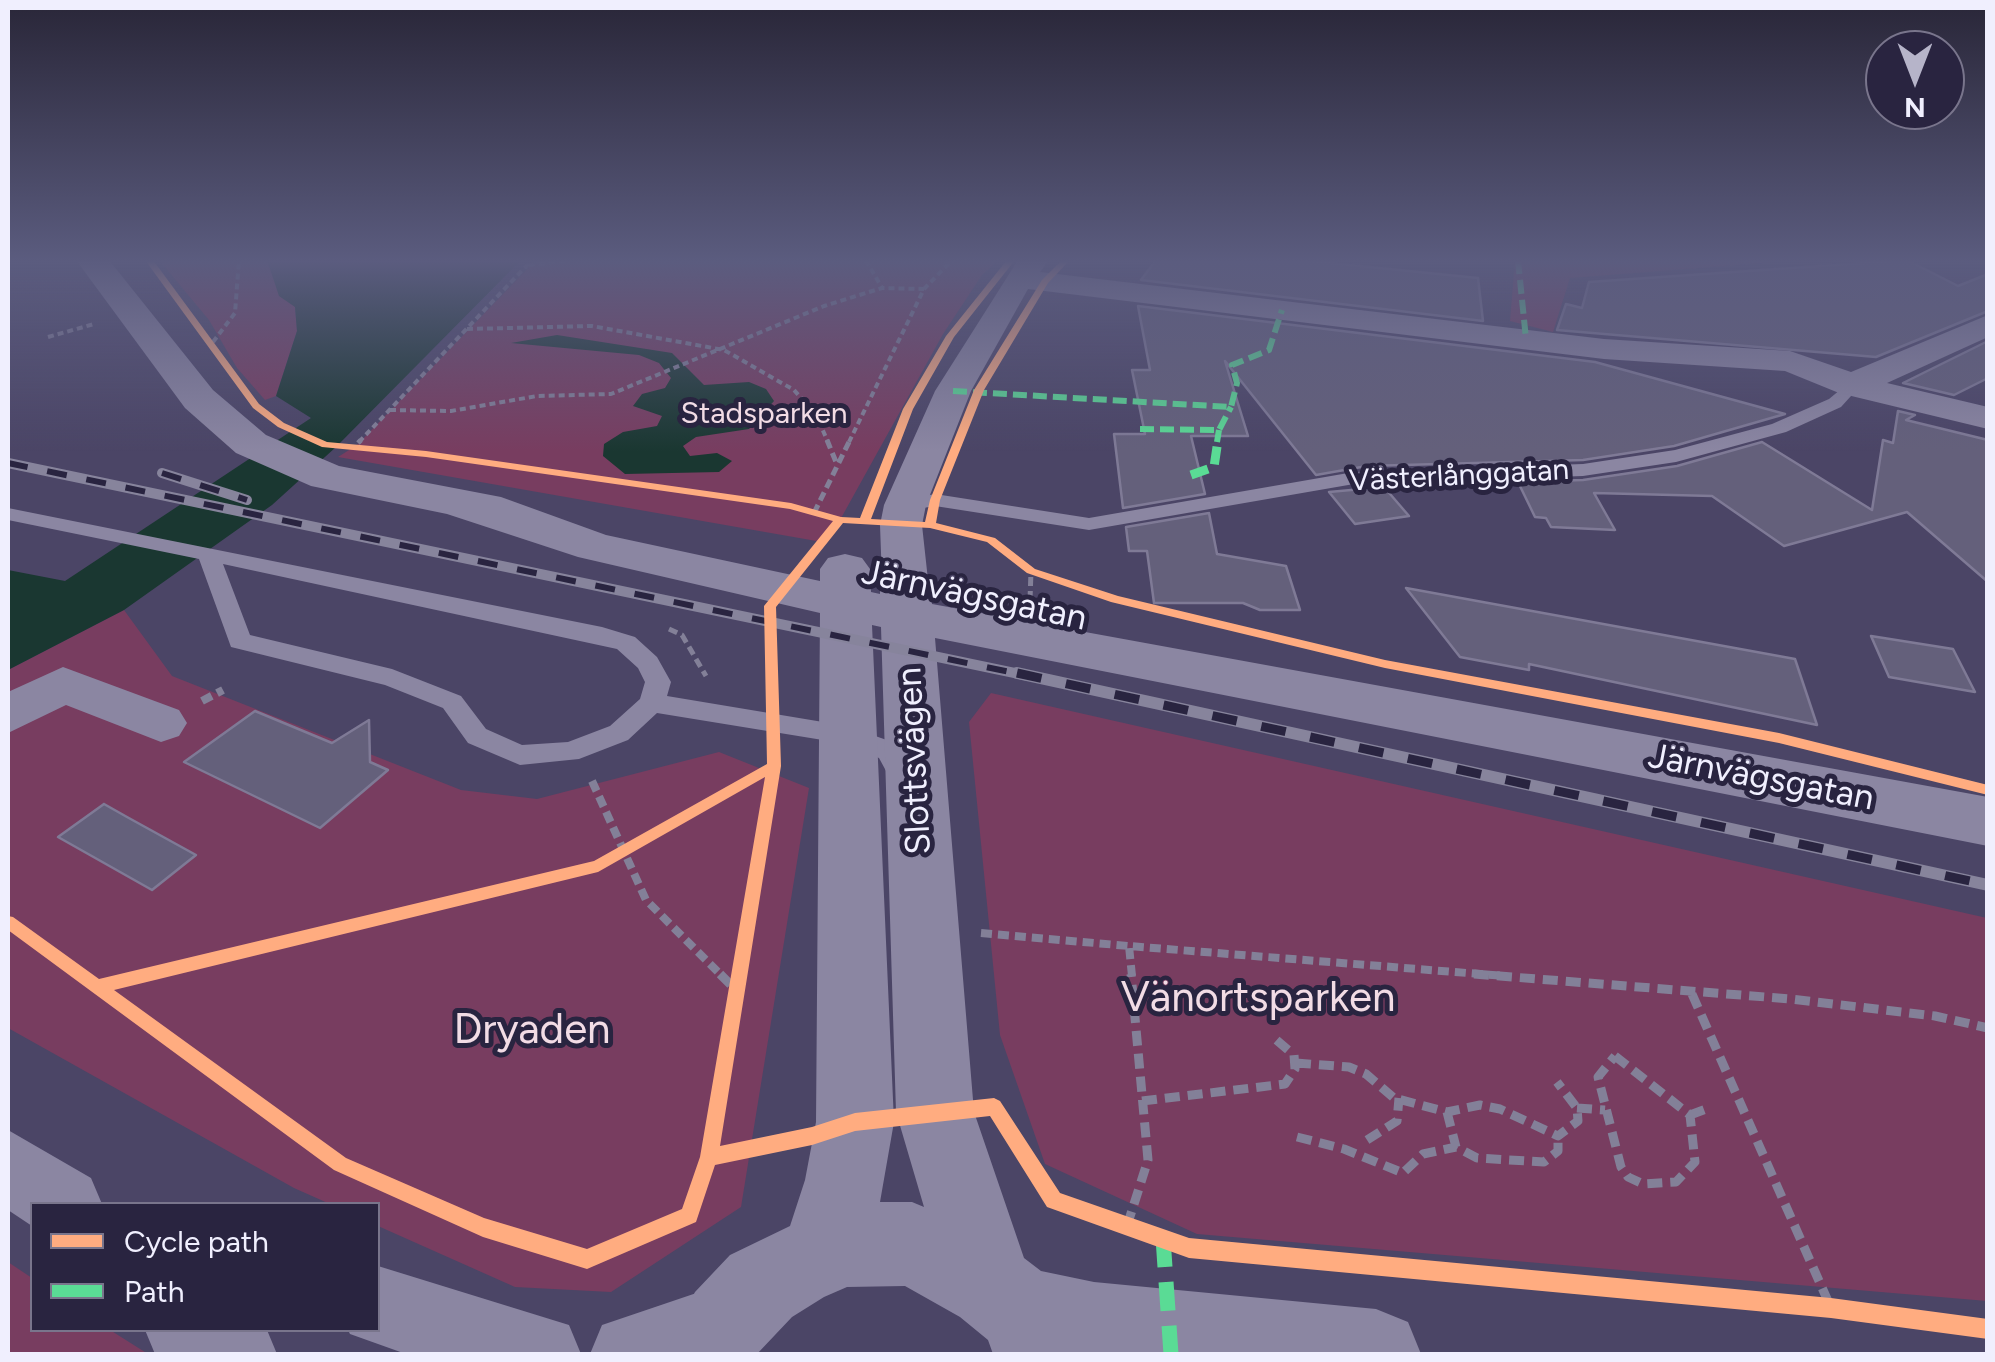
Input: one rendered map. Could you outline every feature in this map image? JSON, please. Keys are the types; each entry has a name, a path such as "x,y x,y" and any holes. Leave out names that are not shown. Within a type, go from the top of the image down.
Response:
{"main road":[{"name":"Järnvägsgatan","path":"141,324 199,398 251,444 341,462 595,547 832,577 905,598 1476,722 1988,822"},
{"name":"Slottsvägen","path":"822,1255 846,1180 855,1122 852,738 832,577"},
{"name":"Slottsvägen","path":"905,598 935,1112 1017,1317"},
{"path":"717,1339 761,1286 822,1255 844,1245 912,1244 1017,1317 1376,1354"}],"street":[{"name":"Slottsvägen","path":"905,598 901,526 906,505 953,391 994,324"},
{"path":"1418,324 1604,349 1790,360 1852,385 1988,418"},
{"name":"Västerlånggatan","path":"1852,385 1988,325"},
{"path":"8,714 62,684 161,723"},
{"path":"8,1167 61,1202"},
{"path":"380,1307 540,1354"},
{"path":"190,1332 236,1354"},
{"path":"632,1354 717,1339"}],"lane":[{"name":"Västerlånggatan","path":"906,505 935,500 1089,524 1354,478 1583,470 1676,456 1779,428 1836,403 1852,385"},
{"path":"8,514 208,554 626,643 648,663 658,682 652,703 619,733 570,752 520,755 477,736 452,702 392,678 240,640 208,554"},
{"path":"652,703 852,738 889,752 916,800"}],"path":[{"path":"213,342 227,324"},
{"path":"341,462 472,324"},
{"path":"390,410 451,411 537,396 611,394 784,324"},
{"path":"832,577 840,520 808,511 906,324"},
{"path":"467,329 592,326 724,350 794,390 816,416 836,462"},
{"path":"203,328 222,356"},
{"path":"341,462 372,450"},
{"path":"1018,561 1048,577"},
{"path":"588,774 646,900 737,990"},
{"path":"611,858 641,841"},
{"path":"970,932 1809,1002 1935,1016 1988,1028"},
{"path":"1127,1226 1148,1160 1130,946"},
{"path":"1692,994 1831,1308"},
{"path":"1142,1101 1277,1088 1290,1078 1296,1064 1287,1045 1273,1037"},
{"path":"1615,1056 1690,1115 1695,1128 1695,1162 1676,1182 1662,1186 1628,1177 1604,1110 1598,1076 1615,1056"},
{"path":"1296,1064 1349,1067 1399,1098 1447,1112 1480,1104 1524,1118 1558,1136"},
{"path":"1557,1082 1577,1108 1578,1121 1558,1136"},
{"path":"1367,1140 1397,1121 1399,1098"},
{"path":"1577,1108 1604,1110"},
{"path":"1690,1115 1706,1109"},
{"path":"1447,1112 1456,1147"},
{"path":"1297,1138 1344,1150 1403,1173 1423,1154 1456,1147 1477,1158 1544,1162 1558,1151 1558,1136"}],"green space":[{"path":"211,324 296,324 276,396 265,400 237,368"},
{"name":"Stadsparken","path":"475,324 950,324 840,520 822,542 338,457 357,445"},
{"path":"1520,324 1556,324 1553,332"},
{"name":"Dryaden","path":"124,610 172,676 461,790 537,799 719,752 809,788 741,1207 611,1292 515,1287 380,1227 380,1202 326,1202 294,1188 8,1028 8,670"},
{"name":"Vänortsparken","path":"991,693 1987,918 1987,1301 1197,1234 1045,1164 1000,1035 969,722"},
{"path":"8,1262 30,1277 30,1332 113,1332 148,1354 8,1354"}],"shaded area":[{"path":"296,324 458,324 336,447 272,505 124,610 8,670 8,570 65,581 311,418 276,396"},
{"path":"557,335 672,353 704,385 749,382 766,389 774,401 749,429 696,437 683,446 690,456 717,453 732,461 719,472 625,474 603,456 604,444 623,432 657,426 662,416 633,406 642,394 665,388 671,378 659,363 639,355 511,343"}],"building":[{"path":"1141,324 1281,324 1595,362 1785,414 1674,446 1583,460 1367,466 1316,475 1225,361 1248,436 1191,436 1205,494 1123,508 1114,434 1145,434 1132,370 1150,370"},
{"path":"1559,324 1957,324 1876,357 1557,330"},
{"path":"1988,341 1988,378 1954,395 1903,383"},
{"path":"1898,411 1915,415 1906,420 1988,440 1988,582 1907,512 1784,546 1712,496 1594,493 1615,530 1551,527 1546,518 1535,517 1518,482 1583,480 1677,466 1762,442 1872,510 1883,440 1893,443"},
{"path":"1384,487 1409,516 1355,524 1329,492"},
{"path":"1209,513 1217,554 1286,566 1300,610 1260,610 1243,603 1154,603 1147,551 1129,551 1126,527"},
{"path":"1406,588 1795,659 1817,725 1529,664 1529,670 1460,657"},
{"path":"1871,636 1953,649 1975,692 1889,677"},
{"path":"255,711 332,743 369,720 370,762 388,770 320,828 184,762"},
{"path":"104,804 196,855 152,890 58,837"}],"railway":[{"path":"8,463 1029,676"},
{"path":"162,473 247,500"},
{"path":"1017,673 1988,885"}],"marked path":[{"path":"953,391 1231,407 1237,383 1232,365 1269,350 1278,324"},
{"path":"1524,324 1526,339"},
{"path":"1140,429 1219,430 1231,407"},
{"path":"1191,475 1214,467 1219,430"},
{"path":"1163,1238 1171,1354"}],"cycle path":[{"path":"196,324 256,406 281,425 325,445 426,454 791,506 840,520 930,525 991,540 1031,571 1115,599 1385,664 1779,738 1988,790"},
{"path":"864,522 908,409 960,324"},
{"path":"930,525 935,500 979,390 1020,324"},
{"path":"8,922 340,1164 483,1227 587,1259 689,1215 709,1157 774,766 770,606 840,520"},
{"path":"100,986 598,866 774,766"},
{"path":"709,1157 812,1136 855,1122 994,1107 1054,1200 1189,1248 1831,1308 1988,1329"}]}
